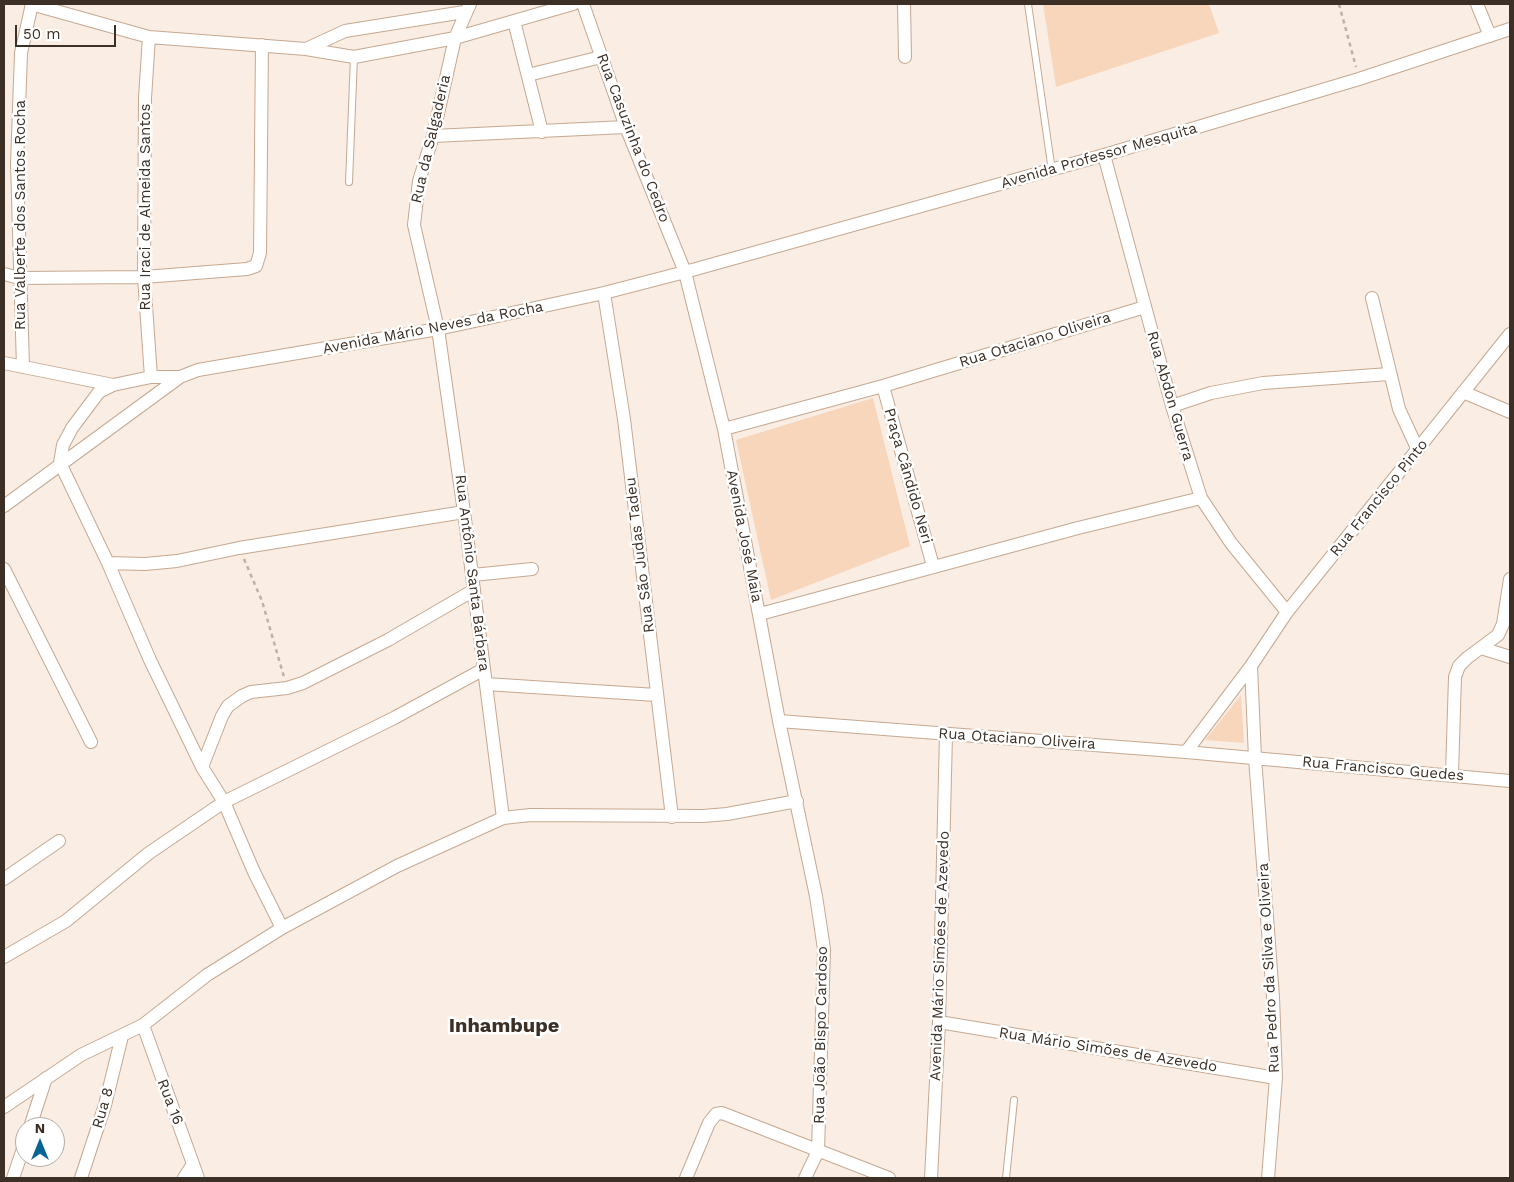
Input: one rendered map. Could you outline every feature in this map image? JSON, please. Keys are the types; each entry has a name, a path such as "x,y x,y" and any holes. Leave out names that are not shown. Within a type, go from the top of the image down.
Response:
{"street":[{"path":"32,4 149,37 306,48 354,57 455,38 573,4"},
{"name":"Rua Valberte dos Santos Rocha","path":"23,367 17,164 21,52 32,4"},
{"name":"Rua Casuzinha do Cedro","path":"583,4 626,127 685,272"},
{"path":"904,4 904,57"},
{"path":"1477,4 1490,36"},
{"path":"306,48 344,31 467,8"},
{"name":"Rua da Salgaderia","path":"438,329 414,225 419,181 433,136 455,38 467,8"},
{"path":"514,21 542,132"},
{"name":"Avenida Professor Mesquita","path":"685,272 1052,171 1360,79 1510,29"},
{"name":"Rua Iraci de Almeida Santos","path":"149,37 145,98 144,277 151,377"},
{"path":"4,274 19,278 144,277 247,269 256,266 260,253 262,44"},
{"path":"528,75 601,57"},
{"path":"433,136 626,127"},
{"name":"Rua Abdon Guerra","path":"1104,155 1172,406 1201,498 1231,543 1287,612"},
{"name":"Avenida Mário Neves da Rocha","path":"180,377 225,364 331,349 438,329 604,293 685,272"},
{"name":"Avenida José Maia","path":"685,272 724,429 779,722 797,801"},
{"name":"Rua São Judas Tadeu","path":"604,293 624,419 672,817"},
{"path":"1372,298 1389,374 1400,409 1418,450"},
{"name":"Rua Otaciano Oliveira","path":"724,429 882,386 1145,306"},
{"name":"Rua Antônio Santa Bárbara","path":"438,329 473,575 503,818"},
{"name":"Rua Francisco Pinto","path":"1186,752 1251,666 1287,612 1510,334"},
{"path":"4,363 80,376 112,384"},
{"path":"1172,406 1211,394 1263,383 1389,374"},
{"path":"180,377 151,377 112,384 99,392 72,428 63,445 60,464 108,563 150,660 202,767 224,802 254,872 282,928"},
{"path":"4,506 180,377"},
{"name":"Praça Cândido Neri","path":"882,386 933,566"},
{"path":"1463,392 1510,412"},
{"path":"760,614 933,566 1201,498"},
{"path":"108,563 145,564 177,561 239,548 464,512"},
{"path":"4,569 91,742"},
{"path":"473,575 532,569"},
{"path":"1452,774 1455,677 1459,666 1498,635 1503,624 1510,579"},
{"path":"202,767 222,716 228,706 251,692 287,688 303,683 388,640 474,590"},
{"path":"1480,648 1510,656"},
{"name":"Rua Pedro da Silva e Oliveira","path":"1251,666 1255,758 1273,997 1276,1078 1268,1178"},
{"path":"4,957 66,922 149,853 224,802 394,718 484,669"},
{"path":"486,684 656,695"},
{"name":"Rua Otaciano Oliveira","path":"779,722 1255,758"},
{"name":"Avenida Mário Simões de Azevedo","path":"931,1178 939,1022 946,734"},
{"name":"Rua Francisco Guedes","path":"1255,758 1452,774 1510,781"},
{"path":"4,1107 81,1055 143,1025 207,975 282,928 397,866 503,818 530,815 672,817 727,814 797,801"},
{"name":"Rua João Bispo Cardoso","path":"797,801 824,949 818,1151"},
{"path":"4,879 59,841"},
{"name":"Rua Mário Simões de Azevedo","path":"939,1022 1276,1078"},
{"name":"Rua 16","path":"143,1025 198,1178"},
{"name":"Rua 8","path":"81,1178 105,1104 122,1036"},
{"path":"33,1117 46,1078"},
{"path":"686,1178 712,1118 716,1114 726,1114 889,1178"},
{"path":"805,1178 818,1151"},
{"path":"184,1178 192,1164"}],"lane":[{"path":"1028,4 1052,171"},
{"path":"349,182 354,57"},
{"path":"1006,1178 1014,1100"}],"path":[{"path":"1339,4 1360,79"},
{"path":"239,548 262,601 287,688"}],"shaded area":[{"path":"1043,4 1209,4 1219,33 1056,87"},
{"path":"873,398 910,546 771,600 736,440"},
{"path":"1241,695 1244,743 1205,740"}],"district":[{"name":"Inhambupe","path":"504,1026"}]}
